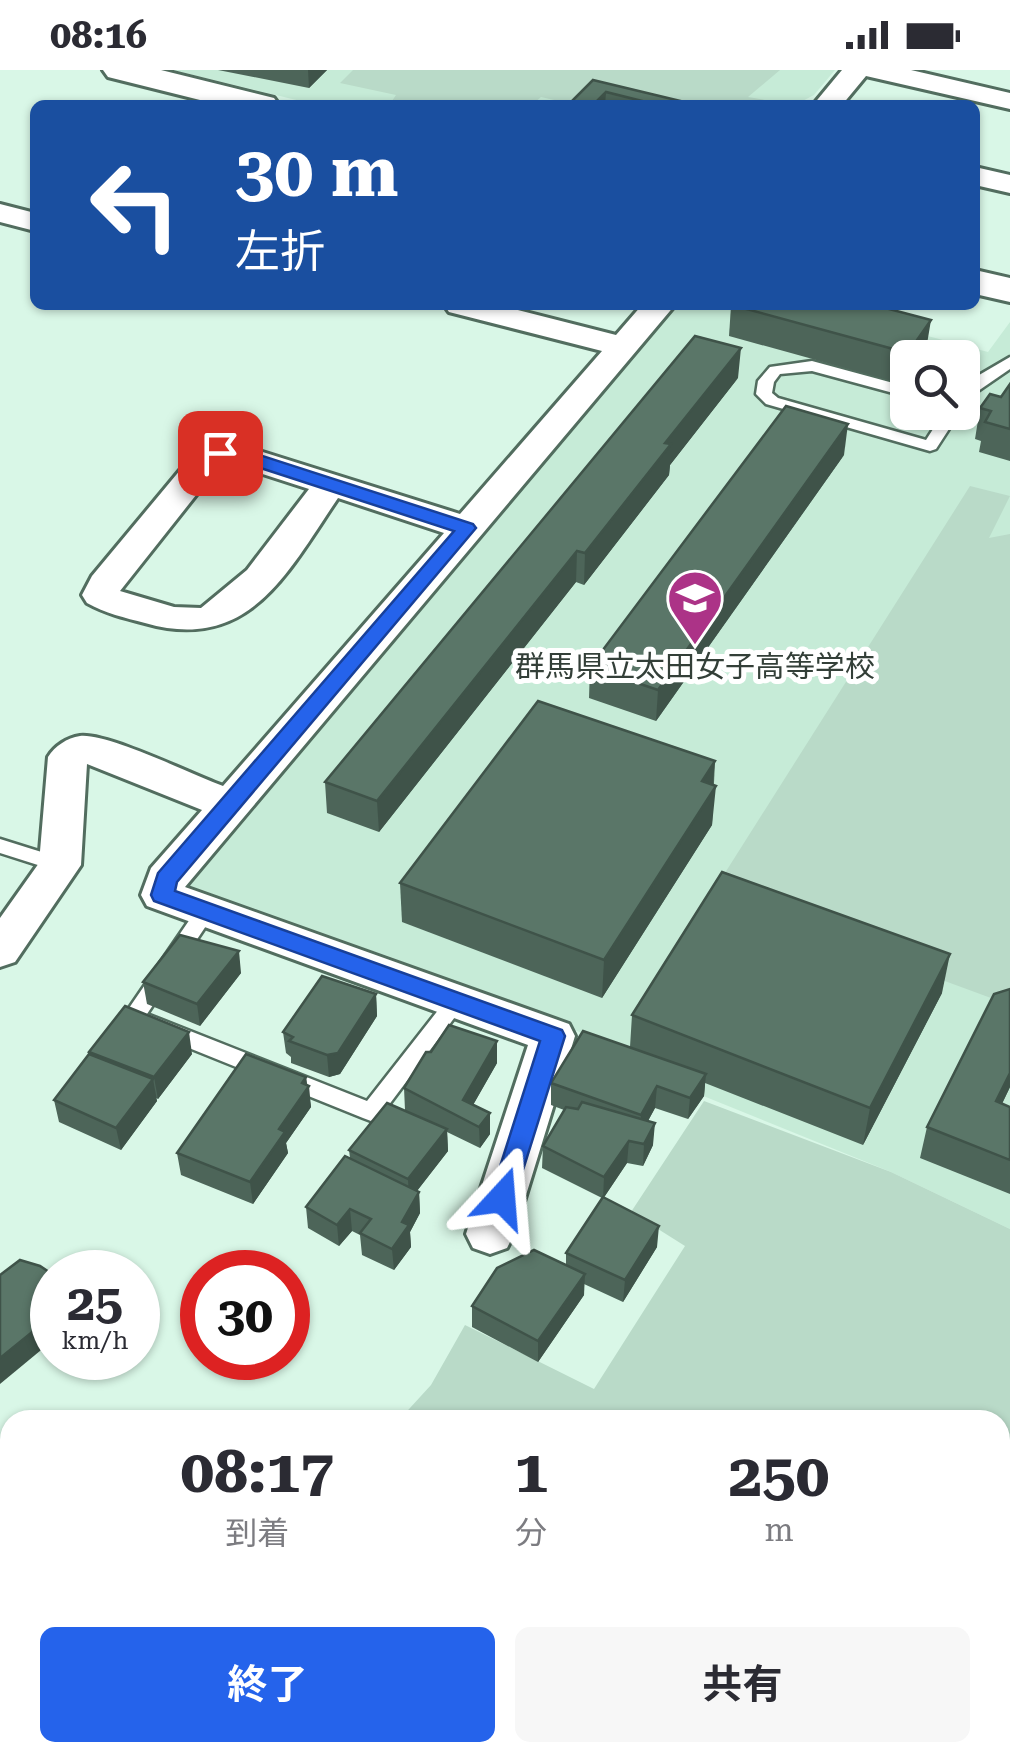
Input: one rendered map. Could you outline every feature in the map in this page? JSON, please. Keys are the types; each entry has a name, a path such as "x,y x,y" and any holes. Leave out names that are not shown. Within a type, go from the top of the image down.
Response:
{"street":[{"path":"120,70 242,100"},
{"path":"831,100 857,70"},
{"path":"875,70 1010,100"},
{"path":"980,177 1010,184"},
{"path":"0,213 30,221"},
{"path":"980,283 1010,290"},
{"path":"480,310 623,346"},
{"path":"490,1234 553,1036 162,895 166,879 655,310"},
{"path":"328,485 250,588 214,616 175,620 112,603 100,595 208,458 220,453 234,453 466,528"},
{"path":"0,950 60,866 64,770 68,757 83,749 230,805"}],"lane":[{"path":"980,380 1010,362"},
{"path":"890,388 796,366 775,370 766,381 764,394 772,401 930,446 940,430"},
{"path":"0,846 60,866"},
{"path":"206,910 134,1017 371,1112 457,1001"}],"shaded area":[{"path":"173,70 835,70 814,95 804,100 296,100"},
{"path":"353,70 780,70 748,97 765,100 393,100 396,95 340,83"},
{"name":"群馬県立太田女子高等学校","path":"670,310 830,310 943,340 890,340 890,430 980,430 980,350 988,352 1010,322 1010,1229 891,1172 592,1051 582,1033 388,956 180,889"},
{"path":"970,486 1010,496 989,538 1010,534 1010,1005 711,895"},
{"path":"704,1101 891,1172 1010,1229 1010,1410 408,1410 431,1385 465,1325 594,1389 685,1246 631,1212"}],"building":[{"path":"593,80 676,100 638,100 606,92 598,100 573,100"},
{"path":"750,310 893,310 931,320 917,340 890,340 890,348"},
{"path":"695,336 741,348 585,553 577,551 377,801 325,782"},
{"path":"1010,384 1010,429 985,422 991,411 980,408 990,394 1001,397"},
{"path":"786,406 848,424 658,690 590,667"},
{"path":"538,701 715,761 702,781 716,786 604,960 400,883"},
{"path":"722,872 950,954 870,1108 632,1015"},
{"path":"180,935 239,951 197,1004 143,982"},
{"path":"322,976 376,994 338,1053 327,1055 289,1041 293,1037 283,1032"},
{"path":"1010,989 1010,1073 996,1101 1010,1107 1010,1160 927,1127 994,994"},
{"path":"125,1006 189,1032 154,1077 89,1052"},
{"path":"449,1025 497,1041 463,1100 490,1113 479,1127 404,1088 426,1052 431,1052"},
{"path":"583,1031 706,1074 690,1098 657,1086 641,1115 551,1083"},
{"path":"89,1054 153,1079 116,1128 54,1100"},
{"path":"246,1054 306,1077 302,1083 309,1086 279,1129 285,1132 250,1182 177,1153"},
{"path":"582,1102 655,1123 644,1144 629,1141 604,1177 543,1146 566,1107 578,1109"},
{"path":"387,1103 447,1129 408,1179 349,1150"},
{"path":"345,1156 419,1192 402,1222 409,1225 392,1249 360,1233 371,1219 350,1209 337,1225 306,1207"},
{"path":"603,1197 659,1226 625,1280 566,1253"},
{"path":"534,1250 585,1274 538,1341 472,1306 497,1268"},
{"path":"20,1260 30,1263 30,1334 0,1358 0,1275"}],"place":[{"name":"群馬県立太田女子高等学校","path":"695,647"}],"route":[{"path":"220,453 234,453 466,528 166,879 162,895 553,1036 502,1198"}]}
